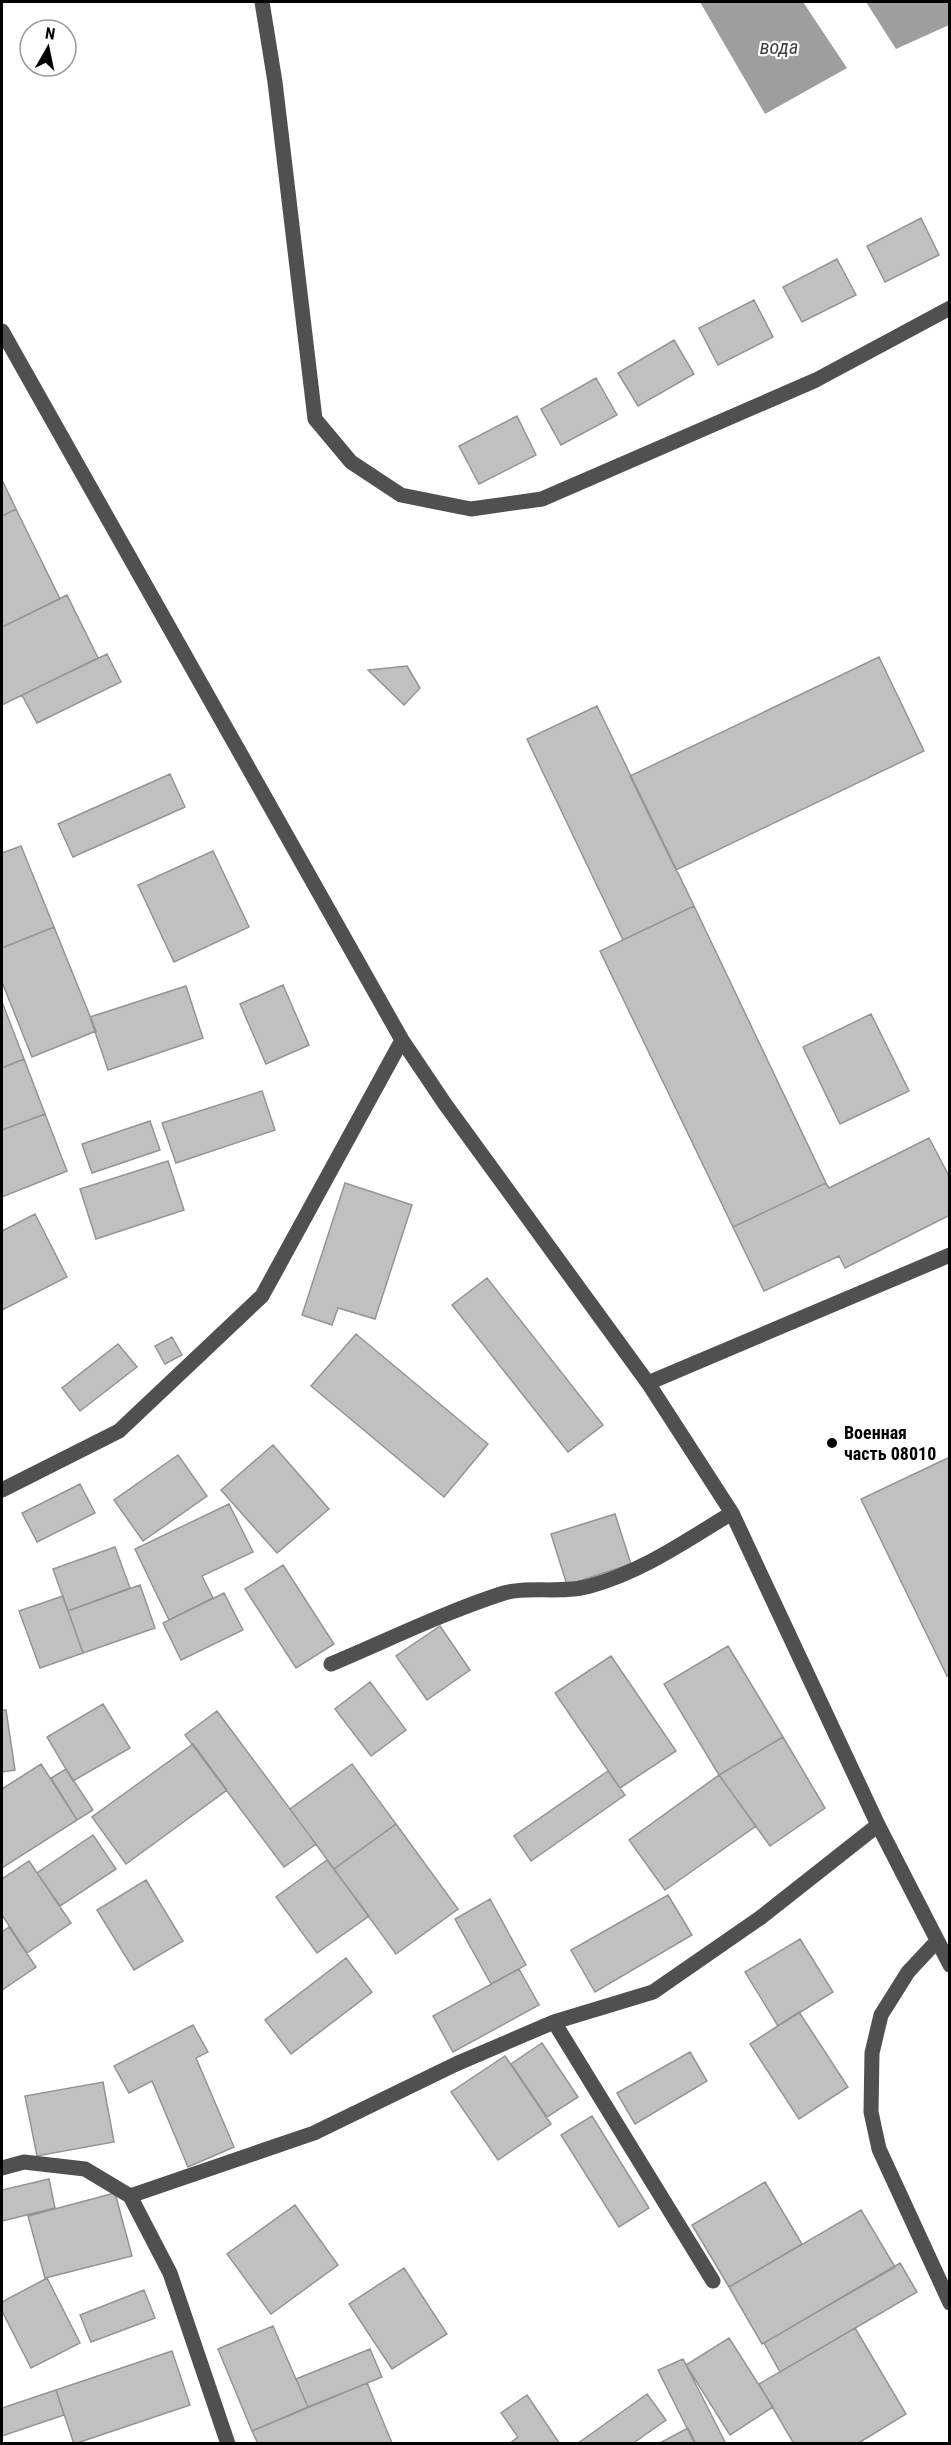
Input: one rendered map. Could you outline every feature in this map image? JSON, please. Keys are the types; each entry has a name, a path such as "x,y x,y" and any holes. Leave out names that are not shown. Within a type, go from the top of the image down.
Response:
{"street":[{"path":"262,2 275,82 315,419 351,462 401,495 471,508 542,499 816,380 950,308"},
{"path":"2,332 402,1040 445,1104 648,1383 732,1513 878,1825 950,1965"},
{"path":"2,1490 119,1431 262,1296 402,1040"},
{"path":"648,1383 950,1254"},
{"path":"331,1664 462,1608 508,1592 558,1592 600,1583 640,1568 732,1513"},
{"path":"130,2196 314,2133 456,2064 554,2022 654,1992 760,1918 878,1825"},
{"path":"938,1941 908,1972 881,2015 872,2053 871,2112 879,2148 950,2303"},
{"path":"554,2022 713,2281"},
{"path":"2,2168 24,2163 85,2169 130,2196 170,2273 228,2444"}],"water":[{"name":"вода","path":"700,2 803,2 847,68 765,114"},
{"path":"866,2 949,2 949,25 896,49"}],"building":[{"path":"921,218 939,255 885,282 867,246"},
{"path":"837,259 856,295 802,322 783,287"},
{"path":"754,300 773,337 718,365 699,328"},
{"path":"674,340 694,374 638,406 618,373"},
{"path":"596,378 617,415 561,445 541,409"},
{"path":"517,416 536,455 479,484 459,446"},
{"path":"2,480 16,509 2,516"},
{"path":"16,509 60,599 2,627 2,516"},
{"path":"67,595 98,658 2,705 2,627"},
{"path":"107,654 121,682 37,723 22,695"},
{"path":"879,657 924,751 676,870 630,776"},
{"path":"407,666 420,688 404,705 368,670"},
{"path":"597,706 694,906 623,940 527,739"},
{"path":"170,774 185,807 73,857 58,824"},
{"path":"21,846 54,927 2,948 2,853"},
{"path":"213,851 249,927 174,962 138,885"},
{"path":"694,906 826,1183 733,1227 600,951"},
{"path":"54,927 96,1031 32,1057 2,982 2,948"},
{"path":"283,985 309,1045 266,1064 240,1004"},
{"path":"186,986 203,1038 108,1070 90,1017"},
{"path":"2,1002 24,1059 2,1068"},
{"path":"871,1014 909,1091 840,1124 803,1047"},
{"path":"24,1059 45,1114 2,1130 2,1068"},
{"path":"262,1091 275,1130 176,1163 162,1123"},
{"path":"45,1114 67,1171 2,1197 2,1130"},
{"path":"150,1121 160,1150 92,1173 82,1144"},
{"path":"929,1138 950,1178 950,1215 845,1268 839,1256 764,1291 733,1227 826,1183 829,1188"},
{"path":"168,1161 184,1210 96,1239 80,1189"},
{"path":"345,1183 412,1205 375,1319 338,1308 332,1325 302,1315"},
{"path":"35,1214 67,1277 2,1310 2,1231"},
{"path":"487,1278 603,1425 568,1452 452,1305"},
{"path":"356,1334 488,1444 444,1497 311,1386"},
{"path":"172,1337 182,1355 165,1364 155,1346"},
{"path":"118,1344 137,1367 80,1411 62,1388"},
{"path":"273,1445 329,1509 277,1553 221,1490"},
{"path":"178,1455 207,1496 143,1541 114,1500"},
{"path":"950,1457 950,1674 947,1676 861,1499"},
{"path":"80,1484 95,1513 37,1542 22,1513"},
{"path":"229,1504 253,1552 202,1576 213,1598 169,1620 135,1549"},
{"path":"615,1514 631,1564 567,1585 551,1534"},
{"path":"115,1547 130,1588 68,1611 53,1569"},
{"path":"283,1565 334,1644 296,1668 245,1589"},
{"path":"140,1585 155,1628 83,1653 68,1611"},
{"path":"224,1593 243,1630 181,1660 163,1623"},
{"path":"63,1596 83,1653 40,1668 19,1611"},
{"path":"440,1626 470,1670 427,1700 396,1656"},
{"path":"728,1646 783,1737 719,1775 664,1684"},
{"path":"611,1656 676,1751 620,1788 555,1693"},
{"path":"370,1682 406,1730 371,1756 335,1709"},
{"path":"103,1704 130,1748 73,1781 47,1737"},
{"path":"2,1710 6,1710 15,1770 2,1772"},
{"path":"217,1711 316,1844 284,1867 185,1735"},
{"path":"783,1737 825,1808 770,1846 719,1775"},
{"path":"193,1744 227,1790 126,1864 92,1817"},
{"path":"41,1764 77,1820 2,1868 2,1789"},
{"path":"352,1764 396,1824 334,1869 290,1809"},
{"path":"66,1769 93,1810 77,1820 51,1778"},
{"path":"608,1771 625,1795 531,1861 514,1836"},
{"path":"719,1775 756,1826 665,1890 629,1840"},
{"path":"396,1824 458,1909 396,1954 334,1869"},
{"path":"93,1835 116,1869 60,1906 37,1873"},
{"path":"327,1860 369,1916 317,1953 276,1897"},
{"path":"29,1861 71,1923 27,1953 2,1915 2,1879"},
{"path":"146,1880 183,1941 134,1970 97,1910"},
{"path":"668,1895 692,1935 595,1992 571,1950"},
{"path":"490,1899 526,1965 491,1984 455,1919"},
{"path":"9,1927 36,1967 2,1990 2,1932"},
{"path":"800,1939 833,1992 778,2026 745,1972"},
{"path":"346,1958 372,1992 291,2054 265,2020"},
{"path":"519,1969 539,2005 453,2052 433,2016"},
{"path":"799,2012 848,2087 799,2119 750,2044"},
{"path":"193,2025 208,2052 196,2058 234,2147 188,2167 152,2081 129,2093 114,2066"},
{"path":"542,2043 578,2097 547,2117 511,2064"},
{"path":"690,2052 707,2081 635,2124 617,2093"},
{"path":"505,2056 551,2124 498,2160 451,2092"},
{"path":"103,2082 114,2142 37,2156 25,2096"},
{"path":"592,2116 649,2208 619,2227 561,2135"},
{"path":"49,2179 55,2208 2,2221 2,2190"},
{"path":"765,2182 802,2244 729,2287 692,2225"},
{"path":"115,2193 132,2256 45,2278 28,2216"},
{"path":"295,2205 338,2265 271,2314 227,2254"},
{"path":"861,2210 895,2267 762,2344 729,2287"},
{"path":"900,2263 917,2292 780,2372 764,2343"},
{"path":"404,2268 447,2334 392,2369 349,2304"},
{"path":"47,2278 80,2343 31,2368 2,2311 2,2302"},
{"path":"144,2290 155,2318 91,2342 80,2315"},
{"path":"273,2326 308,2407 252,2431 218,2349"},
{"path":"855,2328 906,2414 857,2444 794,2444 759,2384"},
{"path":"729,2338 773,2407 730,2435 686,2365"},
{"path":"370,2349 382,2377 308,2407 296,2379"},
{"path":"172,2351 190,2405 74,2444 56,2390"},
{"path":"683,2359 726,2444 695,2444 658,2370"},
{"path":"367,2383 392,2443 258,2444 252,2431"},
{"path":"56,2390 64,2415 2,2436 2,2408"},
{"path":"647,2394 666,2420 632,2444 577,2444"},
{"path":"527,2395 560,2444 509,2444 518,2437 501,2413"},
{"path":"688,2428 696,2444 658,2444"}],"place":[{"name":"Военная часть 08010","path":"832,1443"}]}
